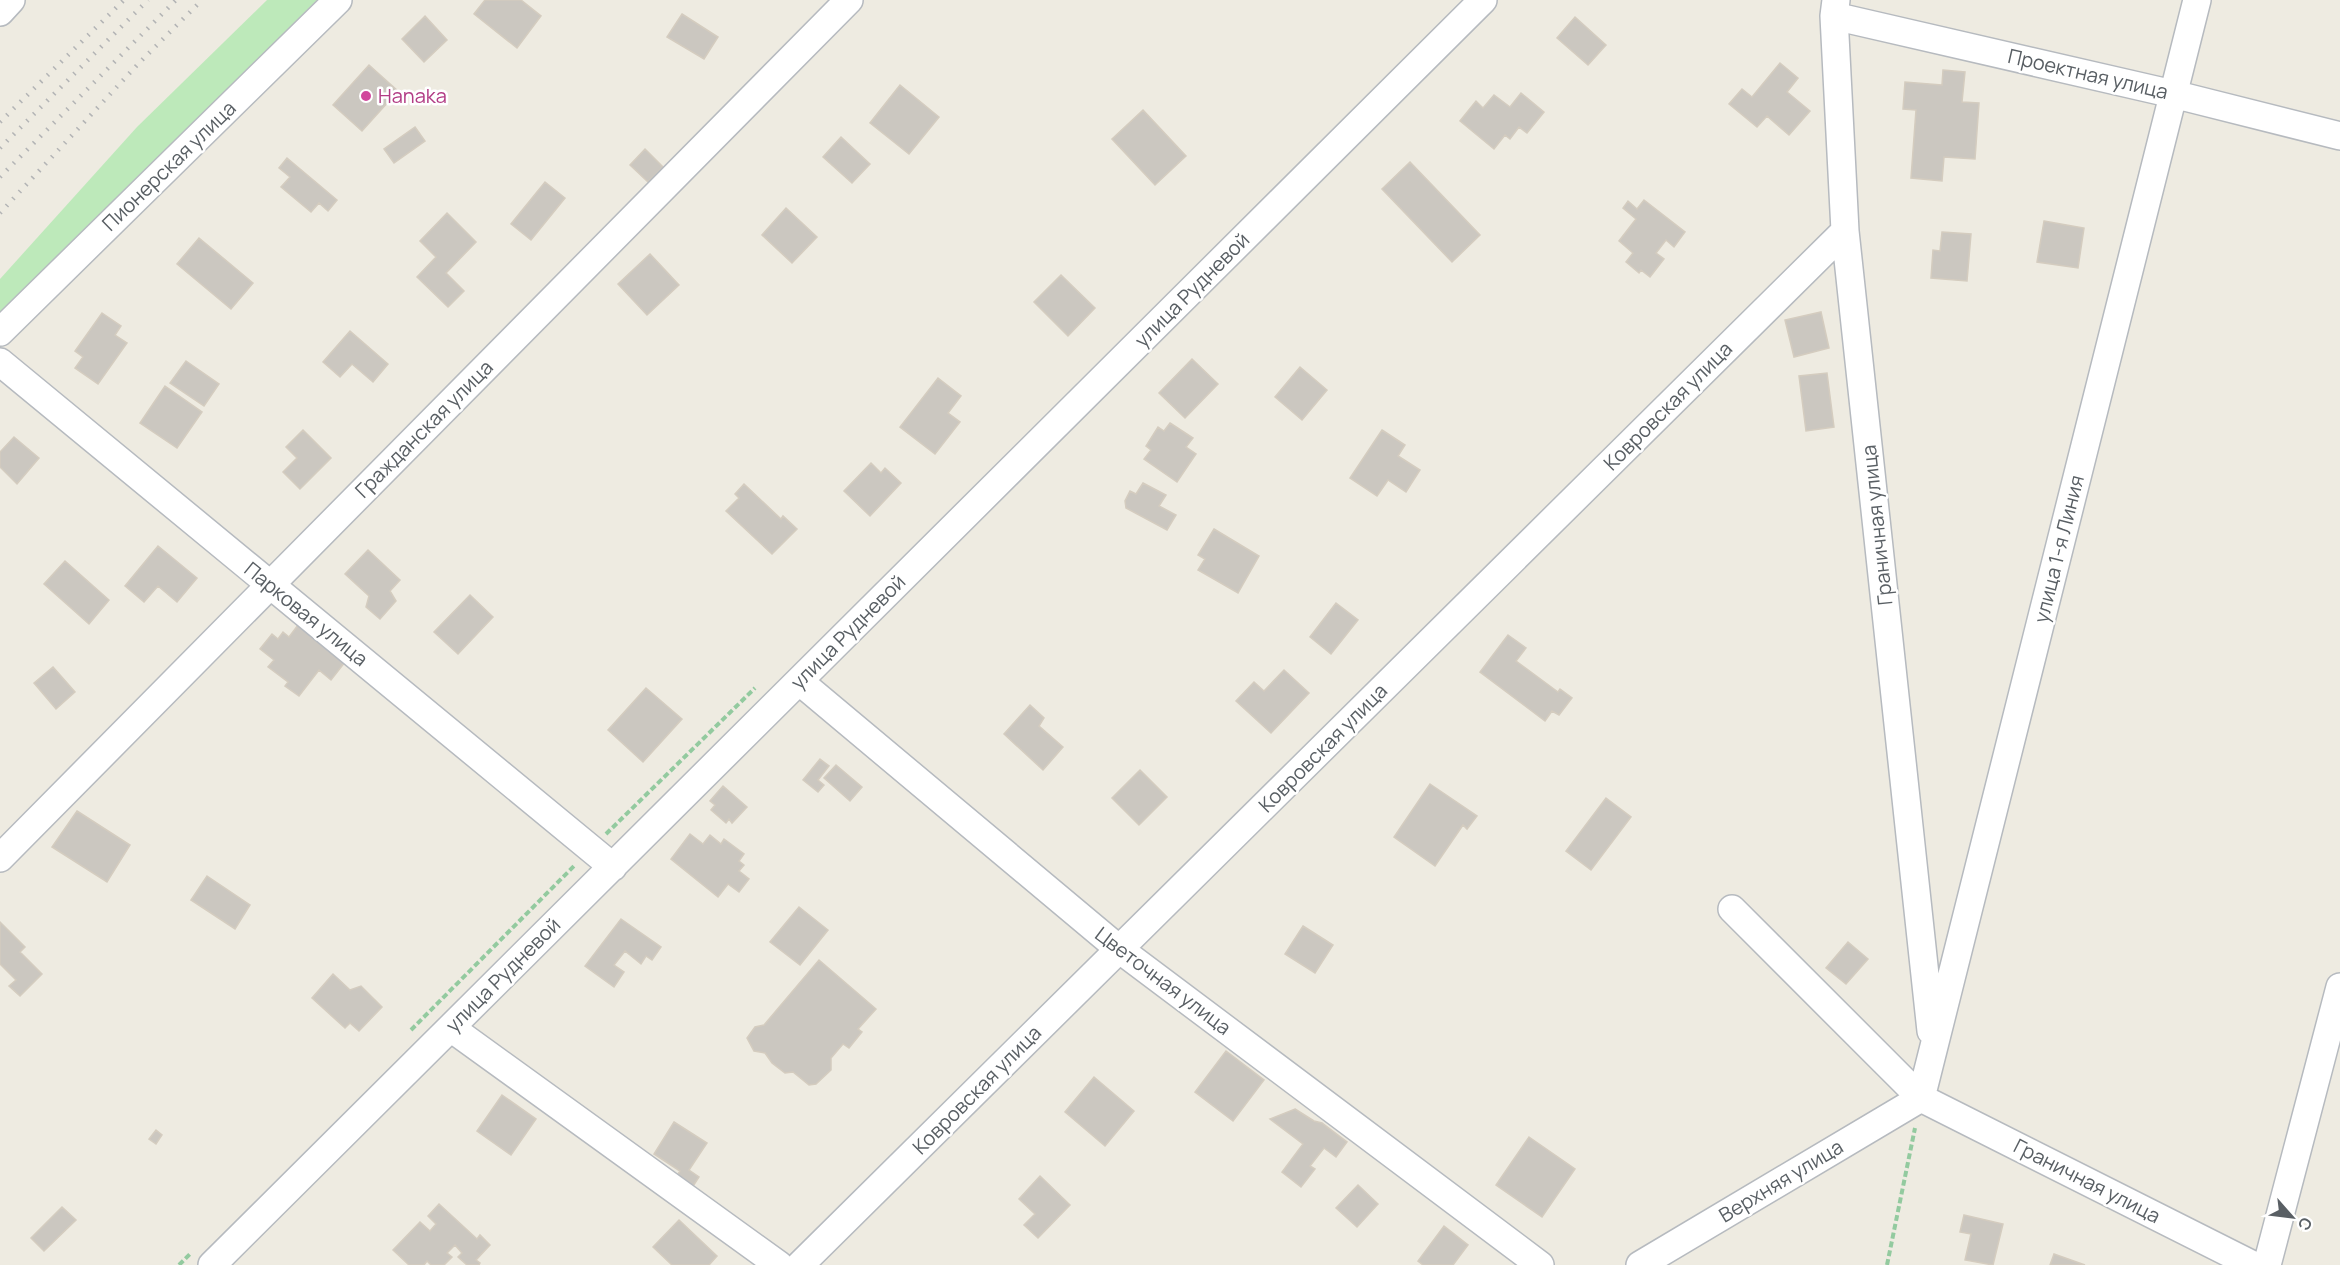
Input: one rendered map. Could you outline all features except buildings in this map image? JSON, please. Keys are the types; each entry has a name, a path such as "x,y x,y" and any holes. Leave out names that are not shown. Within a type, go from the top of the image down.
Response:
{"street":[{"path":"0,12 11,0"},
{"name":"Пионерская улица","path":"0,332 338,0"},
{"name":"улица Рудневой","path":"212,1265 1483,0"},
{"name":"улица 1-я Линия","path":"1921,1098 2197,0"},
{"name":"Гражданская улица","path":"0,858 270,585 834,5"},
{"name":"Проектная улица","path":"1835,8 2340,135"},
{"name":"Граничная улица","path":"1835,8 1845,231 1933,1050"},
{"name":"Ковровская улица","path":"800,1265 1845,231"},
{"name":"Парковая улица","path":"0,362 613,867"},
{"name":"Цветочная улица","path":"799,681 1119,949 1540,1265"},
{"name":"Граничная улица","path":"1732,909 1921,1098 2253,1265"},
{"path":"2267,1265 2340,987"},
{"path":"451,1028 779,1265"},
{"name":"Верхняя улица","path":"1640,1265 1921,1098"}],"path":[{"path":"1887,1265 1921,1098"}],"green space":[{"path":"267,0 317,0 0,317 0,279 137,127"}],"railway":[{"path":"0,122 124,0"},
{"path":"0,148 148,0"},
{"path":"0,177 176,0"},
{"path":"0,213 139,63 202,0"}],"place":[{"name":"Hanaka","path":"366,96"}]}
